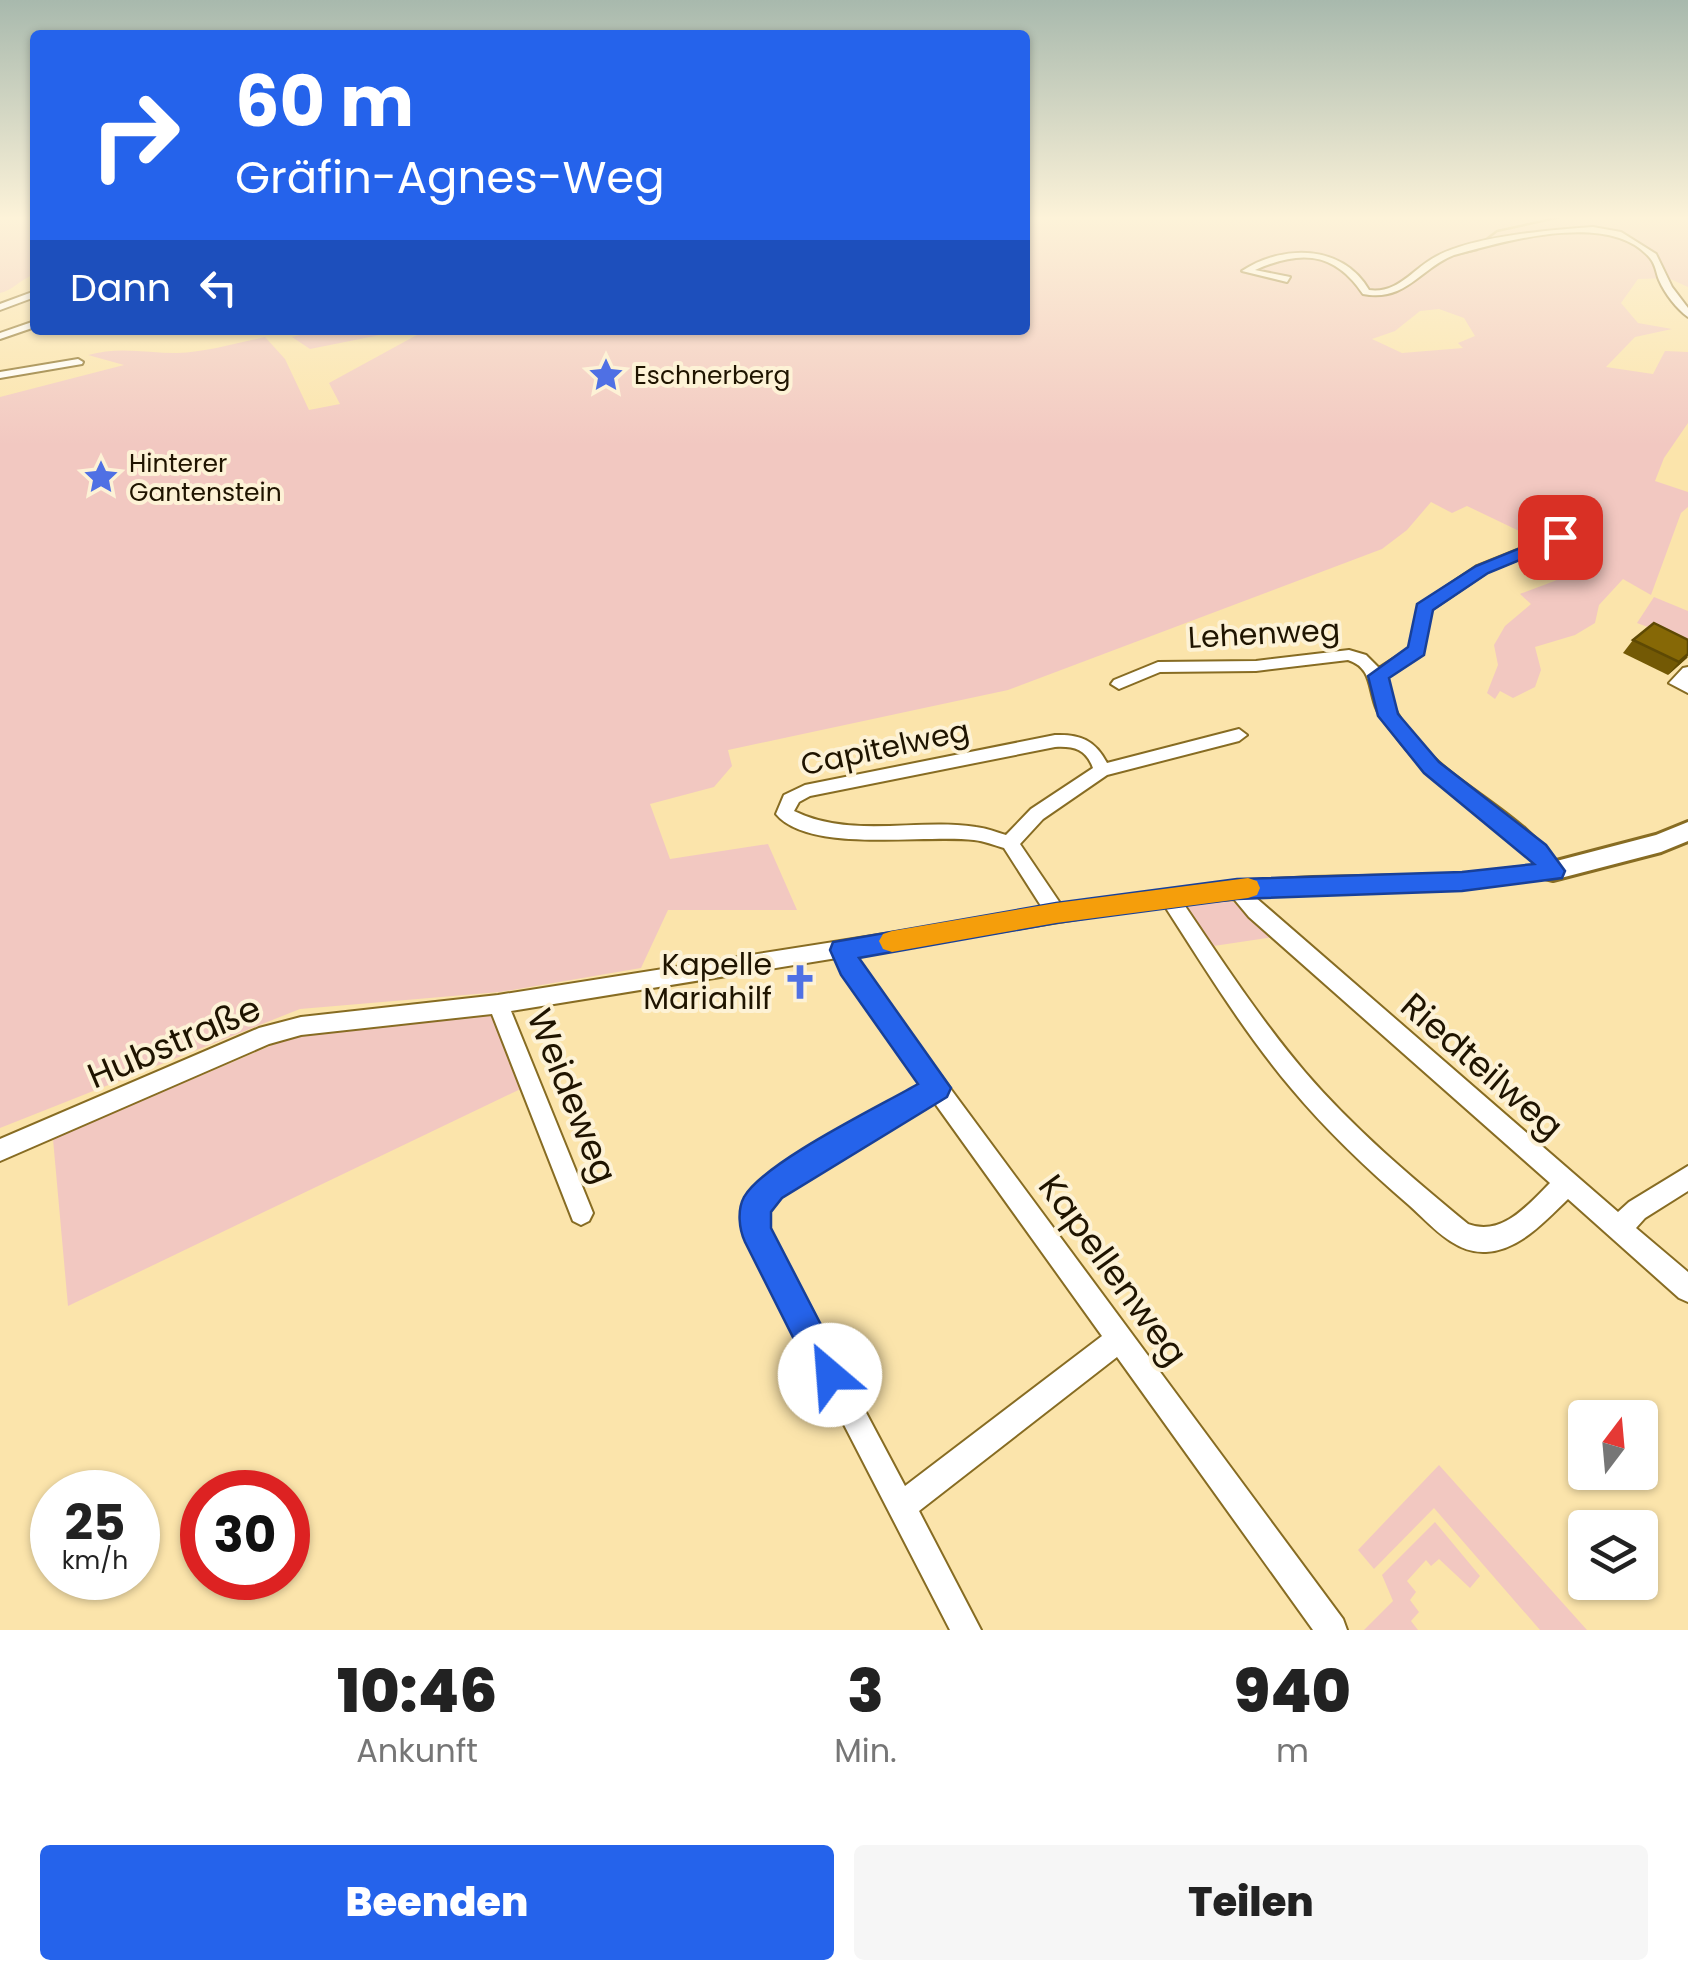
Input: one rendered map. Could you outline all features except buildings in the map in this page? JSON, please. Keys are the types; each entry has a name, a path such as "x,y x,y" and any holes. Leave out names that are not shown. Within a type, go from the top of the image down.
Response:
{"main road":[{"path":"1554,871 1661,844 1688,831"}],"street":[{"path":"1672,293 1688,314"},
{"path":"0,308 30,296"},
{"path":"0,336 30,326"},
{"path":"0,375 78,362"},
{"path":"1554,871 1537,851 1432,768 1388,716 1378,676 1417,650 1424,608 1482,569 1560,537"},
{"name":"Lehenweg","path":"1119,684 1158,667 1246,667 1349,655 1373,666 1378,676"},
{"path":"1688,672 1678,682 1688,688"},
{"path":"1056,913 1010,843 1037,814 1102,770 1238,735"},
{"name":"Capitelweg","path":"1010,843 974,833 895,833 819,826 795,821 785,814 786,803 794,795 810,790 1055,741 1078,741 1091,747 1102,770"},
{"name":"Hubstraße","path":"0,1150 266,1036 301,1026 498,1004 1170,896 1237,889 1462,881 1554,871"},
{"name":"Riedteilweg","path":"1237,889 1256,910 1688,1288"},
{"path":"1170,896 1232,992 1296,1078 1357,1143 1459,1232 1485,1243 1504,1235 1517,1229 1566,1184"},
{"name":"Kapellenweg","path":"842,950 850,967 937,1088 1332,1630"},
{"name":"Weideweg","path":"498,1004 581,1213"},
{"path":"937,1088 772,1187 762,1195 754,1218 756,1231 966,1630"},
{"path":"1618,1229 1637,1210 1688,1178"},
{"path":"902,1506 1120,1339"}],"shaded area":[{"path":"1030,293 1628,293 1621,303 1638,323 1672,329 1635,337 1606,367 1653,374 1665,351 1688,352 1688,423 1664,458 1655,481 1688,492 1688,507 1681,513 1651,595 1623,579 1599,605 1595,623 1575,635 1535,647 1541,670 1535,687 1513,698 1500,691 1495,699 1487,693 1498,665 1494,645 1505,626 1531,604 1520,594 1576,572 1567,561 1570,557 1581,558 1594,551 1581,537 1536,539 1467,506 1452,513 1431,502 1407,530 1382,549 1008,690 728,750 732,766 714,787 650,804 670,859 768,844 797,910 668,910 641,968 500,992 300,1009 0,1128 0,397 124,365 88,355 99,352 188,352 265,337 285,359 309,410 340,404 329,383 417,335 1030,335","holes":["1439,309 1464,318 1475,336 1458,343 1463,348 1402,353 1372,339 1395,331 1420,311"]},
{"path":"300,335 380,335 310,349 292,337"},
{"path":"1654,597 1688,611 1688,642 1637,623"},
{"path":"1232,901 1274,937 1207,947 1182,907"},
{"path":"501,1013 529,1085 68,1306 53,1139 291,1037"},
{"path":"1439,1465 1587,1630 1540,1630 1434,1508 1374,1569 1358,1550"},
{"path":"1435,1522 1480,1576 1470,1588 1439,1559 1431,1566 1426,1560 1407,1581 1416,1592 1410,1600 1419,1612 1411,1621 1418,1630 1364,1630 1393,1601 1382,1575"}],"slow traffic":[{"path":"892,941 1170,896 1248,888"}],"place":[{"name":"Eschnerberg","path":"606,375"},
{"name":"Hinterer Gantenstein","path":"101,477"},
{"name":"Kapelle Mariahilf","path":"800,982"}],"route":[{"path":"830,1375 756,1231 756,1207 772,1187 937,1088 850,967 842,950 1170,896 1313,884 1462,881 1554,871 1537,851 1432,768 1388,716 1378,676 1417,650 1424,608 1482,569 1560,537"}]}
